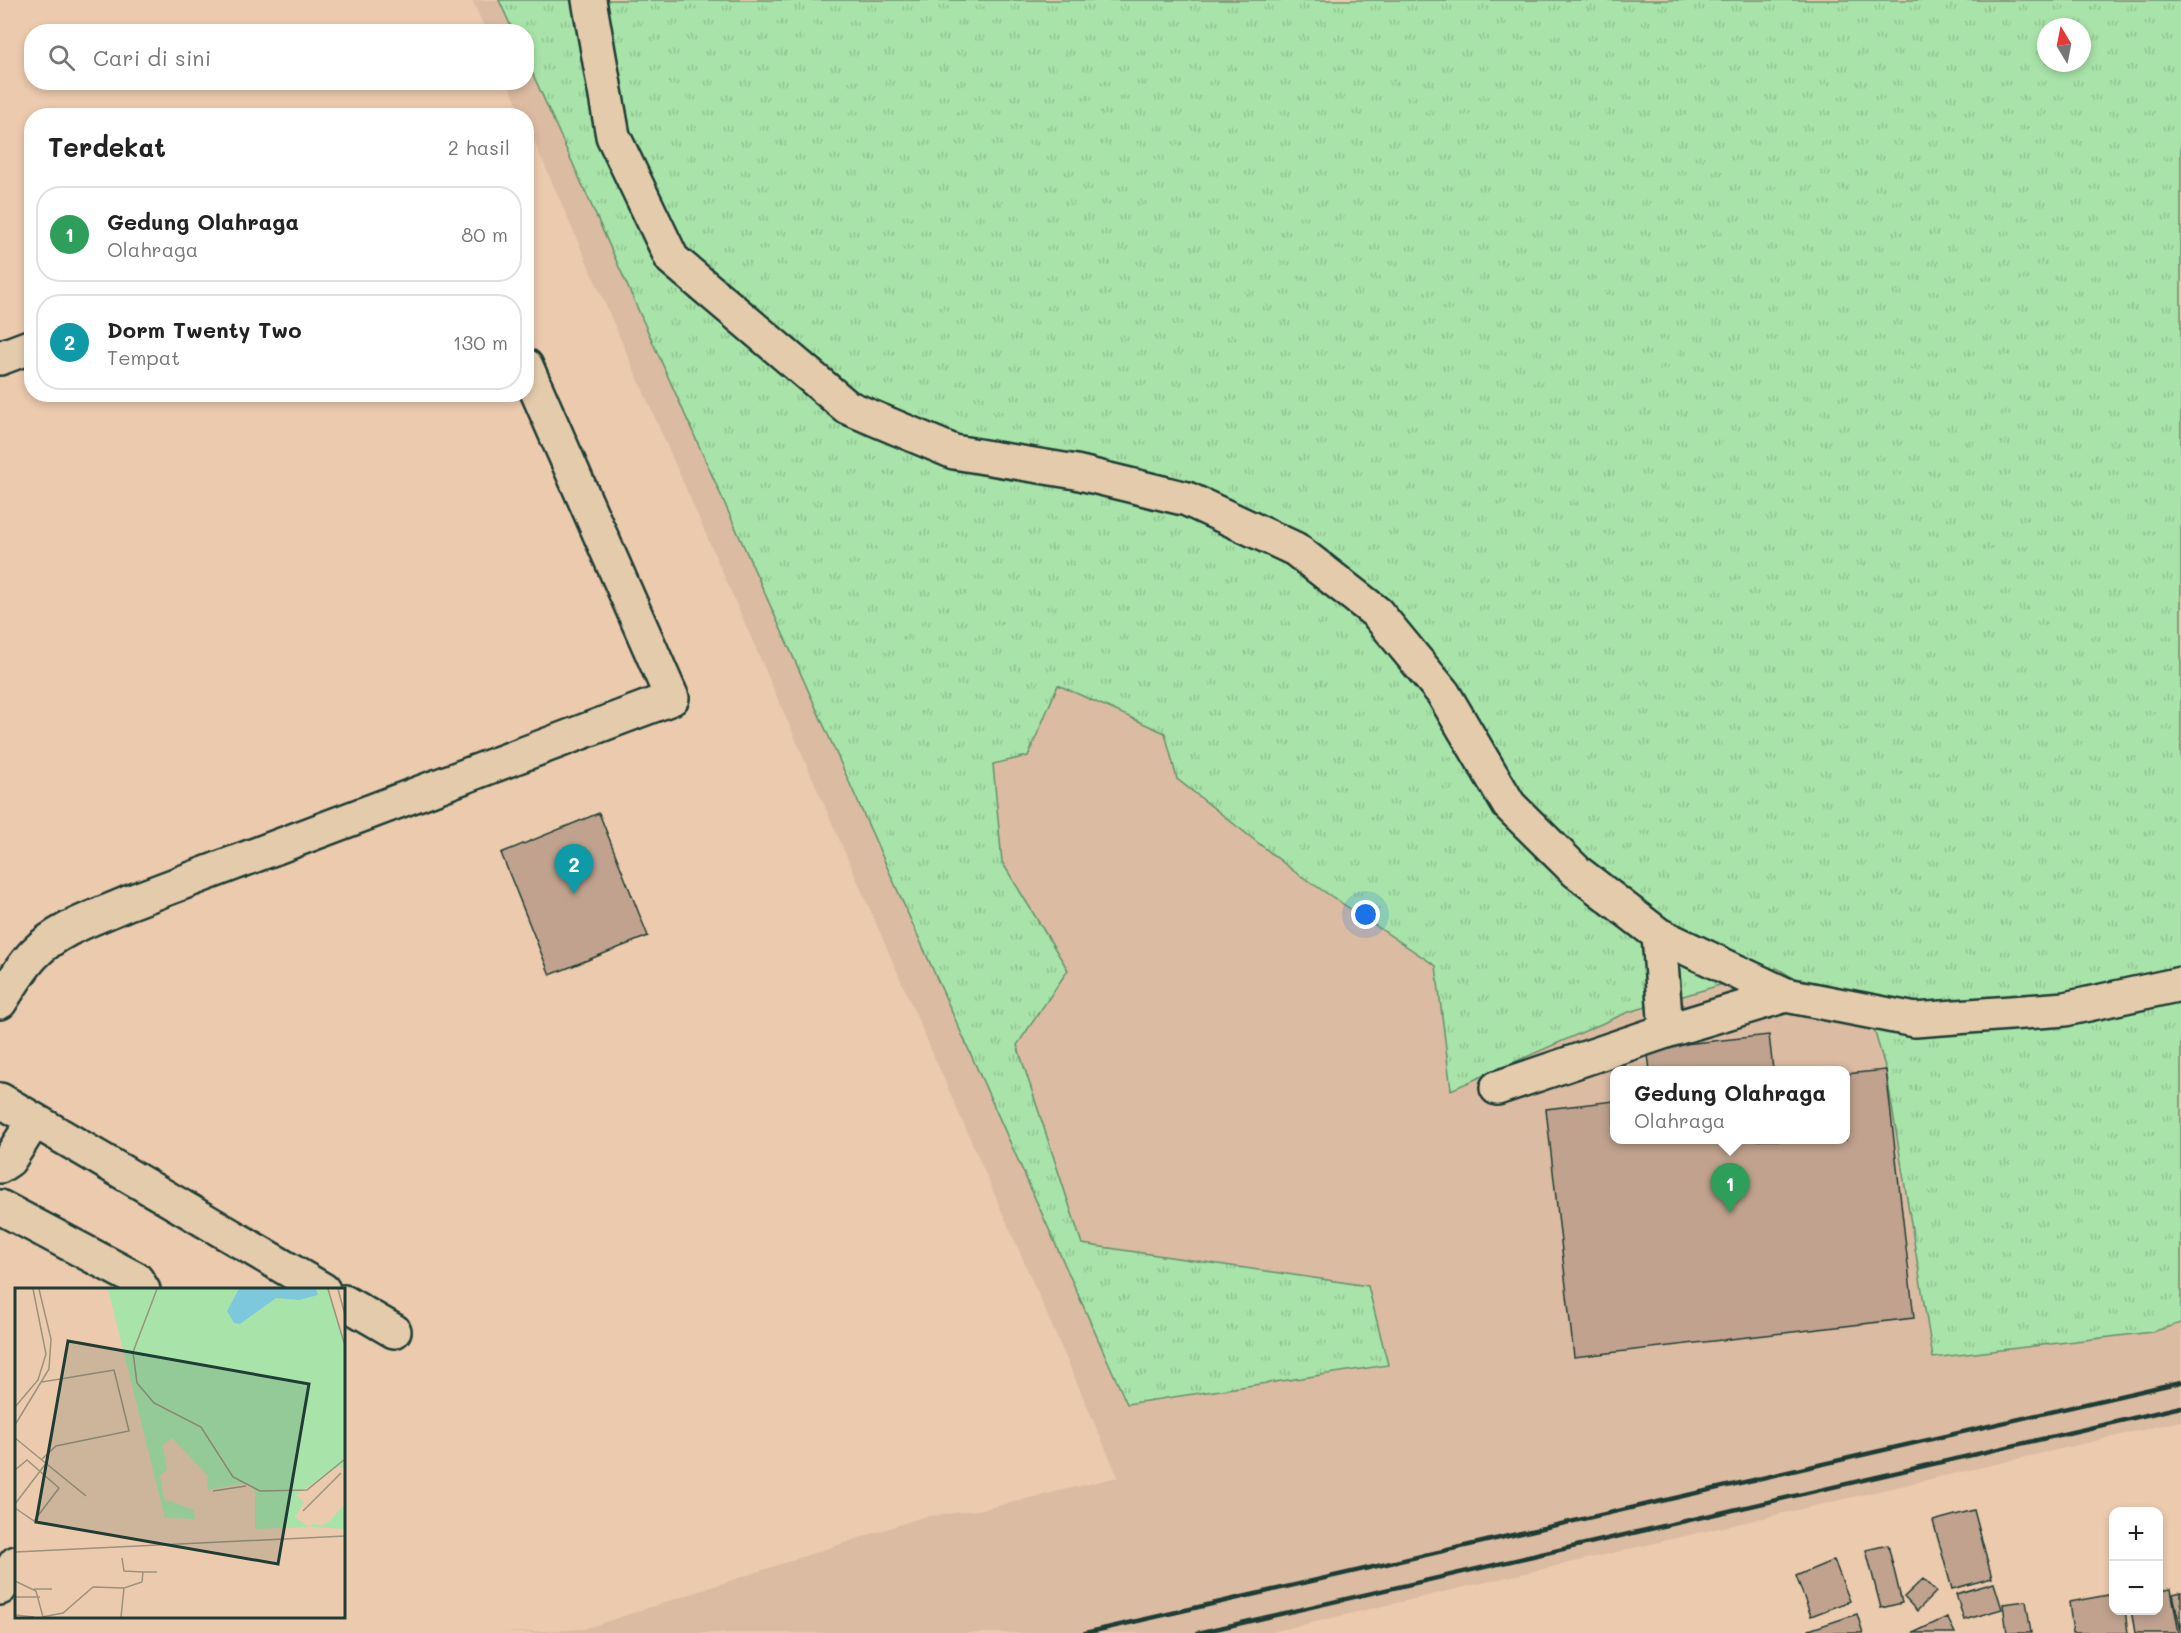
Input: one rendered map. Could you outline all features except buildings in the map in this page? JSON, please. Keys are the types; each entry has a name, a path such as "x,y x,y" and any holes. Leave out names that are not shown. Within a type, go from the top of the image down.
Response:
{"lane":[{"path":"589,0 613,136 672,259 847,407 954,452 1076,472 1187,499 1295,549 1377,613 1443,693 1509,805 1577,872 1659,935 1786,995 1915,1020 2065,1009 2181,984"},
{"path":"0,358 24,349"},
{"path":"0,1002 23,966 37,951 57,936 86,922 128,903 672,698 534,384"},
{"path":"1659,935 1666,1031"},
{"path":"1497,1088 1666,1031 1786,995"},
{"path":"0,1100 320,1288"},
{"path":"0,1166 9,1160 34,1121"},
{"path":"0,1207 136,1279 142,1288"},
{"path":"345,1303 394,1331"},
{"path":"0,1588 15,1565"}],"shaded area":[{"path":"472,0 2181,0 2181,1421 1267,1633 503,1633 584,1629 923,1517 984,1509 1118,1477 534,141 534,108 519,108 511,90 534,90 534,24 483,24"}],"green space":[{"path":"499,0 2181,0 2181,1323 2152,1332 1933,1358 1886,1070 1873,1026 1777,968 1626,1013 1451,1090 1436,966 1295,872 1177,779 1165,733 1058,685 1028,756 993,764 1002,862 1068,970 1017,1045 1082,1244 1368,1286 1388,1365 1127,1404 534,77 534,24 510,24"}],"railway":[{"path":"1085,1633 2181,1382"},
{"path":"1198,1633 2181,1407"}],"place":[{"name":"Dorm Twenty Two","path":"574,894"},
{"name":"Gedung Olahraga","path":"1730,1213"}]}
